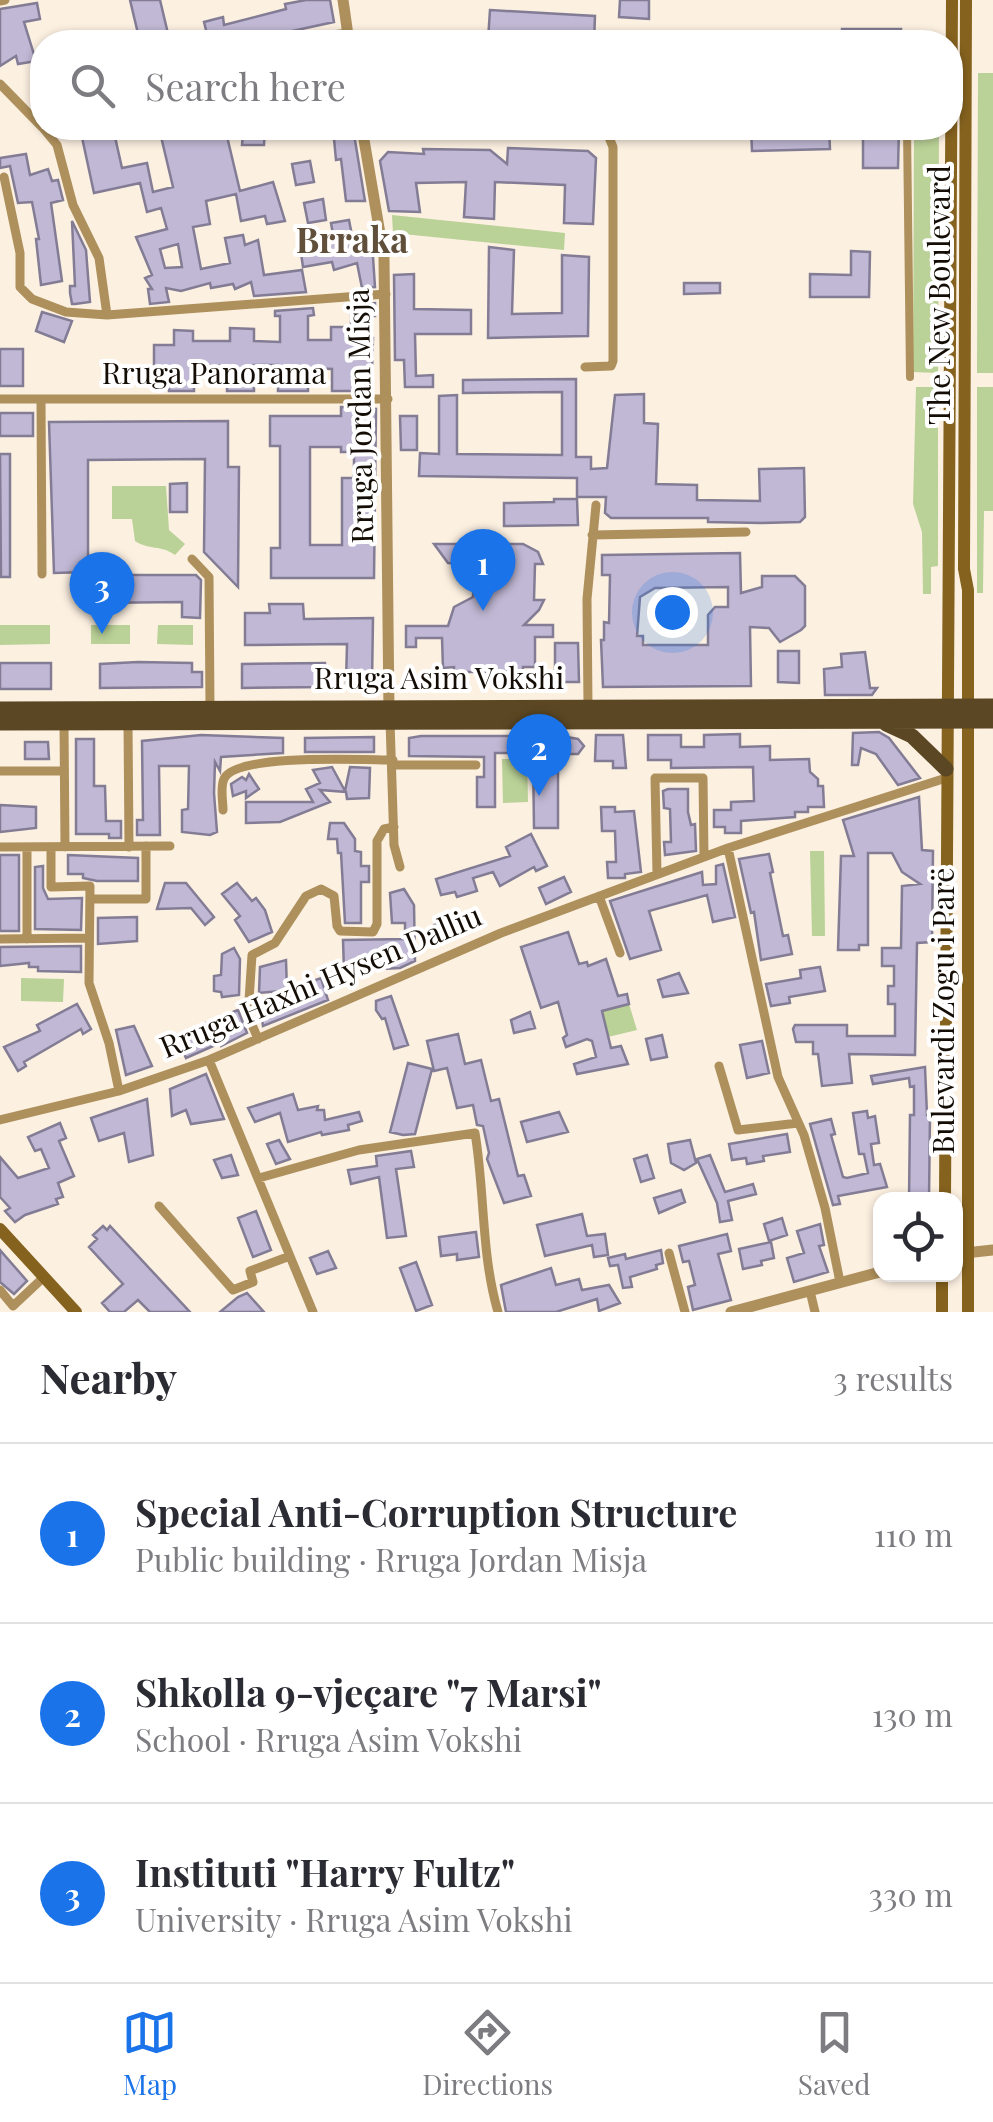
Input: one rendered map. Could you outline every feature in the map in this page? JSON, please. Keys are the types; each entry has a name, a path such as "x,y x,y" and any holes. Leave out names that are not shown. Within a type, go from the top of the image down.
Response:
{"main road":[{"name":"The New Boulevard","path":"952,0 952,30"},
{"name":"The New Boulevard","path":"966,0 964,569 968,590 968,714"},
{"name":"The New Boulevard","path":"946,714 951,140"},
{"name":"Rruga Asim Vokshi","path":"385,706 878,714"},
{"name":"Rruga Asim Vokshi","path":"0,723 128,723 385,706 588,706 878,714"},
{"path":"968,714 993,706"},
{"name":"Rruga Asim Vokshi","path":"0,710 210,715"},
{"path":"878,714 968,714 993,721"},
{"path":"878,714 912,736 946,773"},
{"name":"Bulevardi Zogu i Parë","path":"945,1192 946,714"},
{"name":"Bulevardi Zogu i Parë","path":"963,1192 968,714"},
{"path":"0,1229 76,1312"},
{"name":"Bulevardi Zogu i Parë","path":"963,1263 968,1312"},
{"path":"942,1282 942,1312"}],"street":[{"path":"342,0 347,30"},
{"path":"0,84 30,114"},
{"path":"53,140 73,205 99,258 107,315"},
{"name":"Rruga Jordan Misja","path":"364,140 382,232 386,294 385,706"},
{"path":"585,367 601,368 613,363 612,140"},
{"path":"907,140 910,377"},
{"path":"4,177 20,253 20,287 32,298 66,312 107,315 386,294"},
{"name":"Rruga Panorama","path":"0,398 388,398"},
{"path":"41,399 42,574"},
{"path":"588,706 587,600 596,505"},
{"path":"592,535 746,532"},
{"path":"192,559 209,577 210,715"},
{"path":"385,706 400,867"},
{"path":"64,723 65,847"},
{"path":"128,723 129,847"},
{"path":"223,810 223,780 243,766 269,762 476,765"},
{"path":"0,771 64,771"},
{"name":"Rruga Haxhi Hysen Dalliu","path":"0,1120 119,1091 209,1060 488,938 728,848 946,773"},
{"path":"657,874 655,778 703,778 704,857"},
{"path":"258,1039 248,1015 252,956 275,943 306,896 321,889 334,896 340,930 372,932 377,924 378,841 384,829 394,827"},
{"path":"90,899 146,899 146,846"},
{"path":"0,847 170,846"},
{"path":"27,847 28,939"},
{"path":"51,847 51,886 90,886 89,983 109,1043 119,1091"},
{"path":"728,848 778,1077 798,1123 824,1208 840,1282"},
{"path":"599,896 620,953"},
{"path":"0,939 90,938"},
{"path":"209,1060 313,1312"},
{"path":"719,1066 738,1130 798,1123"},
{"path":"258,1178 359,1150 475,1133 483,1182 486,1260 498,1312"},
{"path":"160,1206 233,1290 253,1282 250,1271 290,1256"},
{"path":"963,1253 993,1250"},
{"path":"668,1253 685,1312"},
{"path":"731,1312 873,1274"},
{"path":"0,1290 13,1306 44,1277"},
{"path":"810,1291 815,1312"}],"green space":[{"path":"978,73 993,73 993,373 977,373"},
{"path":"914,140 939,140 938,373 913,372"},
{"path":"392,215 565,233 564,250 393,233"},
{"path":"916,387 938,387 938,566 931,567 931,594 923,594 922,532 913,504"},
{"path":"977,387 993,387 993,511 984,511 983,593 977,593"},
{"path":"112,486 166,486 169,530 185,544 175,555 135,541 132,519 112,519"},
{"path":"0,625 50,625 50,644 0,645"},
{"path":"91,625 130,625 130,644 91,644"},
{"path":"158,625 193,625 193,645 157,644"},
{"path":"502,759 527,759 528,802 503,803"},
{"path":"810,851 824,851 825,936 812,936"},
{"path":"21,978 64,979 63,1002 21,1001"},
{"path":"600,1003 612,1008 629,1004 637,1030 608,1037"}],"building":[{"path":"130,0 160,0 167,30 137,30"},
{"path":"330,0 334,22 297,30 206,30 204,22 223,17 224,25 286,9 285,4"},
{"path":"620,0 649,0 649,19 619,17"},
{"path":"37,3 40,19 24,22 30,42 30,62 18,64 16,56 0,66 0,9"},
{"path":"490,10 595,16 594,30 489,30"},
{"path":"83,140 116,140 122,168 147,163 153,192 173,187 162,140 228,140 240,191 273,182 285,221 267,224 265,216 241,221 236,194 206,201 210,224 193,227 201,269 230,263 225,238 243,235 245,245 258,240 264,275 302,270 306,292 254,296 251,282 235,289 233,284 211,288 210,283 181,291 166,288 169,302 150,304 148,289 152,289 145,278 152,275 136,237 167,229 161,208 147,212 140,183 94,193","holes":["178,244 182,267 165,268 160,249"]},
{"path":"242,140 264,140 264,145 242,145"},
{"path":"334,140 355,140 365,201 346,201 341,159 336,160"},
{"path":"752,140 830,140 830,149 752,151"},
{"path":"863,140 899,140 898,168 863,168"},
{"path":"508,148 588,151 596,158 593,224 564,223 565,185 495,182 494,219 464,217 466,182 416,183 420,212 389,211 380,161 388,152 490,150 507,164"},
{"path":"26,154 30,175 48,169 52,181 58,180 63,200 51,203 62,281 41,285 32,202 18,203 10,166 0,168 0,158"},
{"path":"310,161 314,182 296,185 292,164"},
{"path":"323,199 326,220 308,223 304,203"},
{"path":"349,220 354,246 372,242 375,287 362,288 357,263 334,270 332,262 303,267 300,247 334,240 331,223"},
{"path":"72,221 86,250 90,302 75,304 70,293 70,286 75,286"},
{"path":"489,247 514,250 512,314 562,313 562,255 589,257 588,336 488,338"},
{"path":"851,251 870,252 869,297 810,297 810,274 851,275"},
{"path":"414,274 414,309 471,310 471,334 415,334 416,376 433,375 433,387 405,387 404,360 395,360 394,275"},
{"path":"684,283 720,283 720,293 684,294"},
{"path":"375,303 375,316 360,316 359,338 373,338 372,369 358,368 358,391 332,391 332,369 308,368 308,391 278,391 278,365 254,365 254,391 227,391 228,366 194,365 194,391 169,391 169,367 154,367 154,345 174,345 174,330 193,331 193,341 230,341 230,328 254,329 254,341 280,342 280,316 275,316 275,311 313,308 314,315 308,316 308,340 331,340 331,327 351,327 351,305"},
{"path":"42,312 72,321 64,342 36,331"},
{"path":"0,349 23,349 23,386 0,386"},
{"path":"576,379 576,457 591,457 591,469 607,468 615,395 644,394 644,423 658,424 656,484 697,485 697,500 760,501 759,469 804,468 805,517 800,522 761,523 708,522 708,518 611,518 605,513 606,497 577,497 577,478 419,476 420,453 439,454 439,396 457,395 457,454 562,455 562,392 463,393 463,380"},
{"path":"341,407 376,409 374,578 271,578 271,548 280,548 280,446 270,446 270,416 341,416","holes":["310,447 341,447 341,452 354,452 354,478 342,478 342,545 310,545"]},
{"path":"0,413 33,413 33,436 0,436"},
{"path":"400,416 417,416 417,450 401,450"},
{"path":"228,421 228,467 239,467 238,587 204,552 205,459 88,460 88,572 54,573 49,422"},
{"path":"0,454 10,454 10,577 1,577"},
{"path":"187,483 187,512 170,512 170,484"},
{"path":"577,499 578,525 504,526 504,503"},
{"path":"434,544 523,544 538,552 543,564 535,564 534,600 544,600 524,625 553,625 553,637 535,637 535,667 523,667 523,672 454,672 454,667 443,668 442,638 416,638 416,647 406,647 406,626 448,626 454,607 473,597 474,565 448,563"},
{"path":"740,553 741,593 762,587 762,576 795,576 805,586 805,626 780,642 769,628 750,627 751,686 603,687 601,640 604,622 609,623 610,575 602,575 602,555","holes":["728,587 728,607 715,607 708,615 708,645 643,645 643,636 637,636 640,597 655,588"]},
{"path":"91,575 196,575 201,580 200,618 182,617 182,602 91,603"},
{"path":"269,604 303,604 304,619 373,618 372,683 346,683 347,644 245,645 245,613 270,613"},
{"path":"555,643 578,643 579,682 555,682"},
{"path":"778,651 799,651 799,683 778,682"},
{"path":"865,652 870,688 877,688 872,695 825,695 824,669 842,667 841,654"},
{"path":"0,663 51,663 51,689 0,689"},
{"path":"192,663 192,672 202,672 202,687 100,688 100,664"},
{"path":"325,663 325,687 242,688 242,664"},
{"path":"879,732 889,738 920,778 898,785 876,754 861,748 858,765 852,765 853,733"},
{"path":"740,734 740,747 770,746 770,760 809,759 810,772 818,779 818,786 823,786 824,807 808,807 808,812 795,812 795,817 741,821 741,833 725,833 725,827 714,827 714,810 731,810 731,802 754,801 753,767 671,768 671,760 648,760 648,735 681,735 681,747 704,747 704,735"},
{"path":"201,735 283,738 283,753 221,757 220,771 215,762 217,832 210,835 182,832 182,810 188,809 189,766 159,766 160,835 137,835 137,820 143,820 142,741"},
{"path":"596,735 623,735 626,768 613,768 613,761 595,761"},
{"path":"374,737 374,752 305,752 305,738"},
{"path":"409,738 578,739 584,746 578,754 558,754 558,828 534,828 533,753 495,753 495,807 477,807 477,777 484,777 484,757 409,756"},
{"path":"76,739 94,739 94,786 105,786 106,821 121,821 121,838 76,834"},
{"path":"25,742 48,742 49,759 25,759"},
{"path":"332,767 345,791 350,767 370,768 369,798 347,799 346,792 320,790 330,802 280,822 246,823 246,802 313,802 306,789 320,783 313,770"},
{"path":"249,774 259,789 246,798 246,791 233,796 231,784 242,777 246,780"},
{"path":"688,789 696,851 665,855 664,842 671,842 670,809 664,808 663,791"},
{"path":"919,797 922,850 933,851 932,942 917,943 915,1055 849,1054 852,1083 822,1086 813,1042 796,1042 793,1029 795,1025 847,1025 847,1036 895,1036 895,1004 888,1004 888,986 894,986 894,966 882,966 882,948 901,948 902,886 920,884 902,872 892,853 868,853 868,945 859,945 859,950 838,950 841,856 854,856 843,820"},
{"path":"0,805 36,807 36,828 0,832"},
{"path":"601,807 615,807 615,812 634,811 641,872 625,874 625,878 608,878 607,862 616,862 615,831 602,831"},
{"path":"330,823 344,823 355,839 355,851 361,852 361,866 369,866 369,882 361,882 361,923 345,923 341,853 337,839 328,839"},
{"path":"531,834 547,866 536,871 534,867 500,886 493,872 473,878 477,891 457,897 455,892 441,895 436,879 510,856 506,847"},
{"path":"769,854 783,936 788,935 792,954 761,960 754,912 751,913 739,859"},
{"path":"0,855 19,855 19,931 0,931"},
{"path":"68,855 138,858 138,881 97,881 83,878 83,874 68,874"},
{"path":"723,864 735,917 713,922 707,895 649,911 661,950 630,959 610,901 702,872 703,885 716,884 716,866"},
{"path":"43,866 43,888 48,899 82,898 81,930 35,929 35,867"},
{"path":"564,877 571,892 546,904 539,888"},
{"path":"165,883 186,883 214,917 205,925 191,908 157,909"},
{"path":"237,883 265,910 272,932 249,942 235,920 240,916 222,894"},
{"path":"404,889 414,905 415,961 400,968 344,971 343,940 405,939 405,923 392,923 390,893"},
{"path":"137,917 137,941 98,944 98,918"},
{"path":"451,917 459,934 442,941 434,925"},
{"path":"568,932 579,964 587,962 588,966 606,959 618,996 627,994 629,1004 602,1011 611,1048 621,1046 628,1064 577,1074 574,1064 596,1057 592,1041 587,1039 566,1047 563,1038 567,1035 558,1002 541,1008 521,947"},
{"path":"81,946 81,972 38,971 29,963 0,966 0,947"},
{"path":"234,948 240,959 239,995 222,997 221,992 214,991 214,976 221,975 222,954"},
{"path":"286,960 287,990 321,978 328,1000 263,1026 259,1001 281,991 259,993 260,967"},
{"path":"820,967 825,991 789,997 790,1003 771,1006 766,984 801,978 800,970"},
{"path":"679,973 688,993 663,997 658,980"},
{"path":"391,996 408,1045 394,1049 385,1018 376,1010 376,1001"},
{"path":"77,1004 91,1029 83,1034 81,1029 24,1062 26,1066 18,1071 4,1047 40,1031 37,1025"},
{"path":"238,1010 247,1033 186,1058 176,1035"},
{"path":"530,1012 535,1028 514,1033 511,1020"},
{"path":"134,1026 152,1066 126,1075 116,1030"},
{"path":"458,1034 465,1064 481,1060 491,1101 499,1099 518,1176 524,1175 531,1196 504,1203 487,1159 483,1126 477,1125 473,1105 457,1108 447,1068 434,1071 427,1041"},
{"path":"662,1035 667,1057 651,1060 646,1039"},
{"path":"762,1041 769,1073 747,1078 740,1045"},
{"path":"408,1063 432,1069 415,1134 403,1135 390,1132"},
{"path":"925,1067 930,1115 929,1192 909,1192 914,1086 910,1087 909,1078 873,1084 871,1076"},
{"path":"206,1074 224,1119 191,1124 186,1110 172,1116 170,1089"},
{"path":"293,1094 298,1110 318,1106 317,1110 324,1110 325,1120 359,1112 362,1121 348,1125 349,1130 322,1135 321,1132 288,1142 280,1113 255,1122 248,1108"},
{"path":"147,1099 153,1155 129,1162 124,1133 99,1141 91,1118"},
{"path":"867,1111 868,1118 875,1116 879,1143 871,1144 874,1165 880,1164 887,1187 838,1196 840,1204 833,1205 810,1124 831,1119 835,1134 831,1135 843,1177 847,1178 868,1173 864,1154 859,1154 853,1113"},
{"path":"559,1112 568,1132 527,1142 521,1122"},
{"path":"60,1123 66,1138 59,1141 74,1176 58,1183 63,1197 56,1199 58,1204 15,1222 0,1197 0,1157 18,1178 49,1168 41,1149 35,1151 28,1137"},
{"path":"787,1134 790,1152 763,1156 764,1161 747,1164 746,1158 732,1160 729,1144"},
{"path":"279,1140 290,1159 276,1164 267,1144"},
{"path":"690,1140 696,1163 684,1170 671,1163 668,1144"},
{"path":"411,1151 414,1167 396,1169 406,1236 387,1238 379,1177 351,1184 348,1170 377,1166 376,1156"},
{"path":"231,1155 238,1175 222,1178 214,1160"},
{"path":"647,1155 654,1178 641,1182 634,1159"},
{"path":"710,1155 725,1192 753,1184 756,1194 728,1201 732,1220 720,1222 717,1203 697,1159"},
{"path":"681,1190 685,1202 659,1213 654,1198"},
{"path":"256,1211 271,1250 253,1257 238,1218"},
{"path":"582,1214 587,1236 605,1234 608,1255 594,1257 592,1245 545,1256 537,1225"},
{"path":"782,1218 787,1235 769,1241 764,1224"},
{"path":"820,1224 824,1245 819,1246 828,1272 794,1282 787,1258 804,1253 797,1231"},
{"path":"103,1226 107,1230 110,1226 190,1312 150,1312 138,1300 124,1312 110,1312 102,1303 123,1284 89,1247 97,1239 93,1235"},
{"path":"476,1232 479,1257 457,1260 457,1254 441,1256 439,1237"},
{"path":"727,1234 731,1251 718,1254 731,1300 693,1310 688,1287 695,1285 689,1261 683,1262 679,1246"},
{"path":"771,1242 774,1258 743,1269 739,1249"},
{"path":"0,1250 27,1281 14,1294 0,1282"},
{"path":"661,1250 663,1263 656,1265 657,1269 630,1277 632,1287 623,1288 618,1265 610,1266 608,1258 625,1254 626,1259"},
{"path":"328,1251 336,1268 317,1274 310,1258"},
{"path":"416,1262 432,1305 416,1311 400,1268"},
{"path":"551,1268 556,1285 579,1279 582,1290 609,1285 620,1303 599,1311 597,1299 556,1312 506,1312 501,1285"},
{"path":"247,1293 264,1312 220,1312 238,1297"}],"place":[{"name":"Special Anti-Corruption Structure","path":"483,611"},
{"name":"Instituti \"Harry Fultz\"","path":"102,634"},
{"name":"Shkolla 9-vjeçare \"7 Marsi\"","path":"539,796"}],"district":[{"name":"Brraka","path":"352,241"}]}
